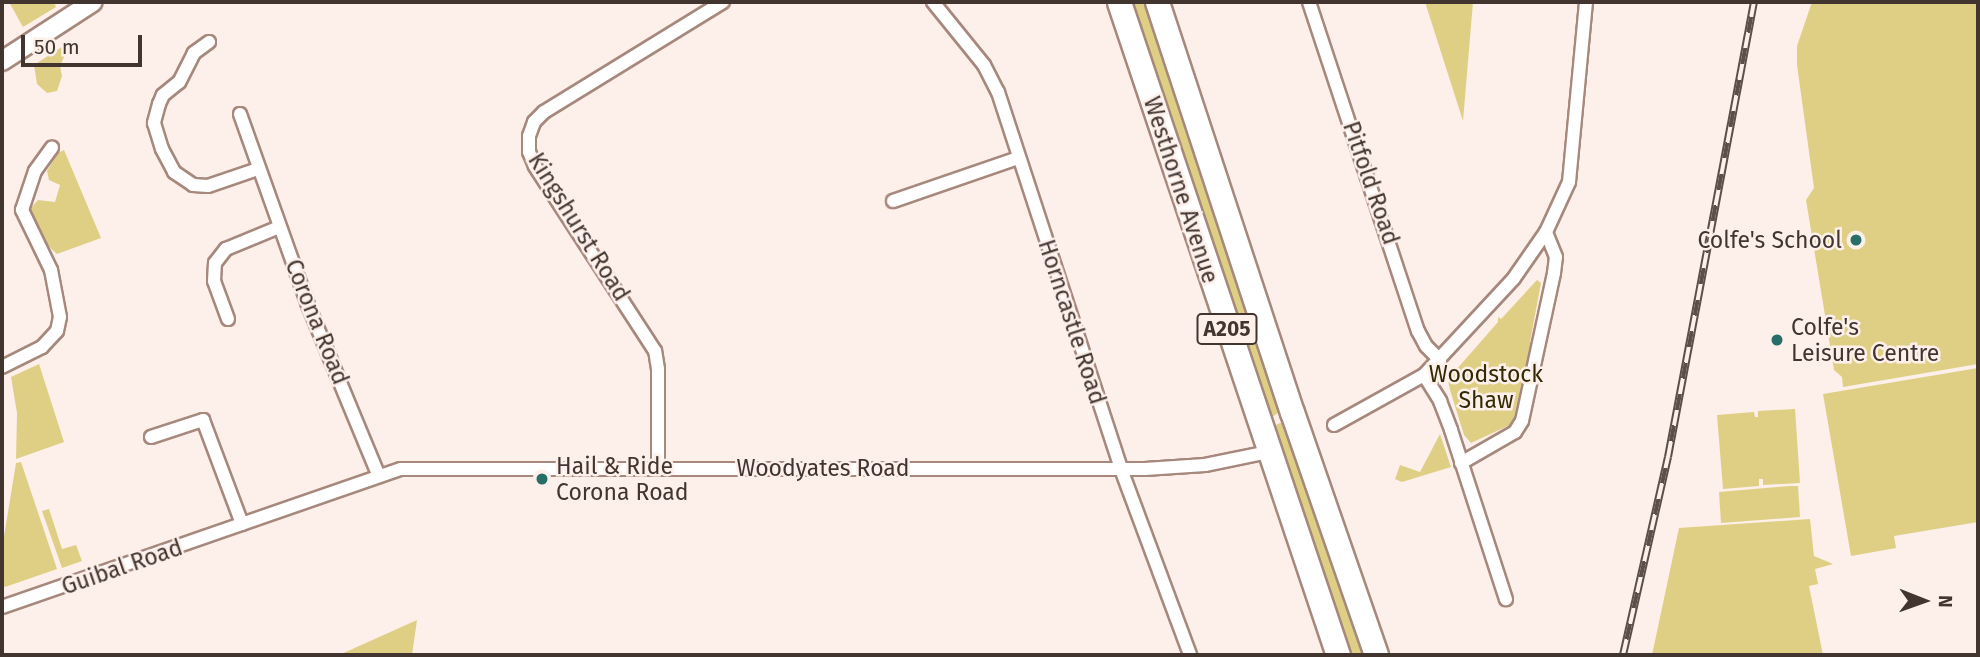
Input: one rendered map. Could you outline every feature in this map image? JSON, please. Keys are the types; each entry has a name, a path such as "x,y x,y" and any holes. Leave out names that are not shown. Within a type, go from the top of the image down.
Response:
{"highway":[{"name":"Westhorne Avenue","path":"1119,2 1338,655"},
{"name":"Westhorne Avenue","path":"1157,2 1292,412 1376,655"}],"street":[{"path":"2,61 93,2"},
{"name":"Kingshurst Road","path":"659,467 658,369 654,351 535,166 529,152 528,136 534,122 544,112 723,2"},
{"name":"Horncastle Road","path":"933,2 992,78 1121,469 1189,655"},
{"name":"Pitfold Road","path":"1309,2 1418,331 1426,346 1440,360"},
{"path":"1334,425 1424,375 1514,278 1546,232 1569,182 1586,2"},
{"path":"209,42 194,53 179,82 163,95 159,104 155,123 162,149 174,172 193,185 208,186 258,169"},
{"name":"Corona Road","path":"240,114 308,305 378,474"},
{"path":"2,367 42,346 57,331 59,324 59,302 51,270 22,210 36,171 52,148"},
{"path":"893,201 1018,158"},
{"path":"229,319 214,281 215,263 226,249 279,227"},
{"path":"1461,463 1515,432 1522,421 1555,273 1556,257 1546,232"},
{"path":"1424,375 1440,401 1506,599"},
{"path":"151,437 203,420 242,524"},
{"name":"Woodyates Road","path":"378,474 431,467 1121,469 1193,467 1268,452"},
{"name":"Guibal Road","path":"2,607 378,474"}],"green space":[{"path":"9,2 54,2 56,7 23,27"},
{"path":"1130,2 1146,2 1281,411 1269,419"},
{"path":"1425,2 1473,2 1463,121"},
{"path":"1812,2 1978,2 1978,364 1843,387 1842,377 1834,370 1806,200 1814,188 1797,65 1797,46"},
{"path":"71,41 60,66 62,76 57,91 47,93 37,84 34,65"},
{"path":"64,150 101,238 57,254 44,242 32,219 31,208 38,200 55,202 60,185 49,180 47,171 58,153"},
{"name":"Woodstock Shaw","path":"1537,280 1541,283 1530,342 1533,346 1527,361 1531,364 1512,424 1471,443 1464,435 1448,381 1452,379 1449,378 1498,322 1498,317 1501,319"},
{"path":"39,364 64,442 16,459 17,413 11,377"},
{"path":"1978,368 1978,522 1894,536 1896,548 1851,556 1823,394"},
{"path":"1795,409 1800,483 1763,485 1763,479 1759,479 1759,486 1723,489 1717,415 1754,412 1755,417 1758,417 1758,411"},
{"path":"1284,421 1366,655 1349,655 1272,427"},
{"path":"1440,434 1451,467 1402,482 1395,479 1400,465 1420,472"},
{"path":"21,462 57,569 5,587 2,584 2,549 16,463"},
{"path":"1798,486 1800,517 1721,523 1719,492"},
{"path":"49,509 62,549 76,545 82,561 62,568 42,511"},
{"path":"1810,519 1814,556 1833,564 1815,569 1818,584 1809,586 1823,655 1652,655 1679,528"},
{"path":"417,620 412,655 339,655"}],"railway":[{"path":"1623,655 1668,457 1754,2"}],"place":[{"name":"Colfe's School","path":"1856,240"},
{"name":"Colfe's Leisure Centre","path":"1777,340"},
{"name":"Hail & Ride Corona Road","path":"542,479"}]}
